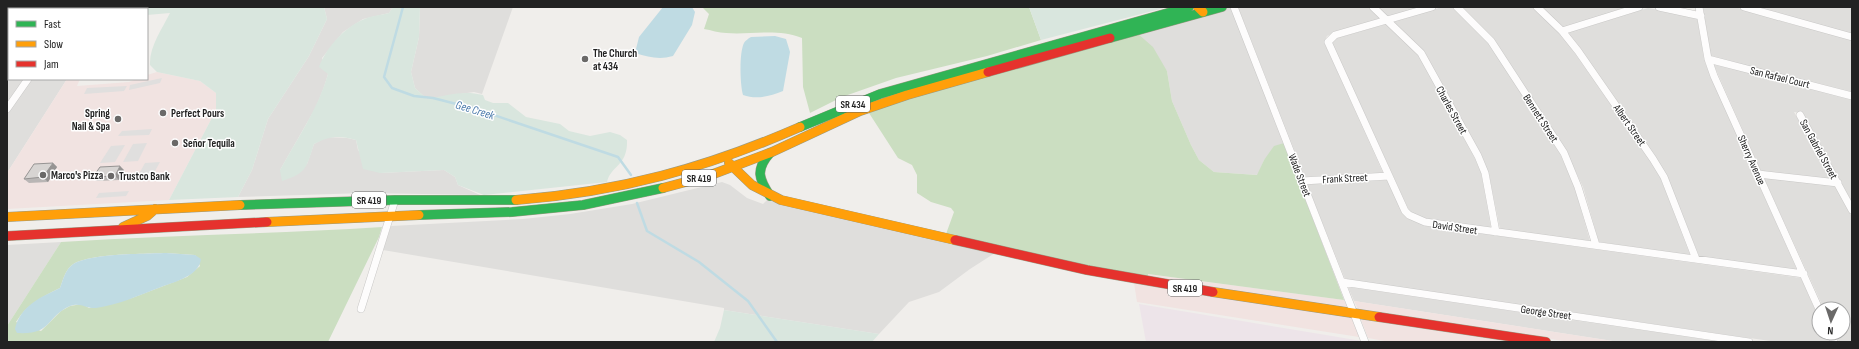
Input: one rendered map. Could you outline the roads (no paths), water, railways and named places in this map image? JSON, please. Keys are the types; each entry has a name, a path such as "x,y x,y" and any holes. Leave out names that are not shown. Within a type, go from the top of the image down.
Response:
{"main road":[{"name":"SR 434","path":"726,159 867,98 906,85 1189,7"},
{"name":"SR 434","path":"732,167 772,152 844,118 878,105 1200,10 1222,7"},
{"path":"971,77 975,70 986,63"},
{"path":"770,196 759,176 761,163 772,152"},
{"name":"SR 419","path":"7,217 294,202 395,200 498,201 559,197 645,181 726,159 751,186 770,196 1078,268 1170,286 1354,312 1546,342"},
{"name":"SR 419","path":"7,236 390,216 512,212 583,205 666,188 732,167"},
{"path":"115,230 139,220 154,209"}],"street":[{"name":"Wade Street","path":"1234,7 1365,342"},
{"name":"Charles Street","path":"1374,7 1421,53 1478,156 1485,173 1496,232"},
{"name":"David Street","path":"1432,7 1335,36 1328,42 1405,211 1415,219 1425,222 1804,274"},
{"name":"Bennett Street","path":"1457,7 1491,41 1564,154 1578,187 1596,245"},
{"name":"Albert Street","path":"1537,7 1562,31 1653,159 1664,177 1696,259"},
{"path":"1562,31 1639,7"},
{"path":"1659,7 1700,16"},
{"name":"Sherry Avenue","path":"1699,7 1708,59 1816,301"},
{"path":"1744,7 1786,20 1852,37"},
{"name":"San Rafael Court","path":"1708,59 1852,96"},
{"path":"7,109 27,80"},
{"name":"San Gabriel Street","path":"1800,115 1852,210"},
{"name":"San Gabriel Street","path":"1758,174 1838,184"},
{"name":"Frank Street","path":"1302,181 1389,176"},
{"path":"361,309 395,200"},
{"name":"George Street","path":"1342,282 1749,342"}],"water":[{"path":"663,7 692,7 695,12 692,25 673,56 659,58 635,53 639,37"},
{"path":"775,36 786,39 790,52 783,91 768,96 758,97 743,95 740,69 741,54 744,43 751,37"},
{"path":"166,253 195,255 201,259 194,272 177,281 104,307 92,308 77,305 70,306 62,310 43,328 29,333 17,333 15,329 21,314 26,308 32,303 60,288 67,270 78,262 101,256"}],"waterway":[{"name":"Gee Creek","path":"403,7 384,77 392,88 414,96 433,98 476,109 618,157 631,175"},
{"name":"Gee Creek","path":"637,203 647,231 699,262 748,301 777,342"}],"place":[{"name":"The Church at 434","path":"585,59"},
{"name":"Perfect Pours","path":"163,113"},
{"name":"Spring Nail & Spa","path":"118,119"},
{"name":"Señor Tequila","path":"175,143"},
{"name":"Marco's Pizza","path":"43,175"},
{"name":"Trustco Bank","path":"111,176"}]}
